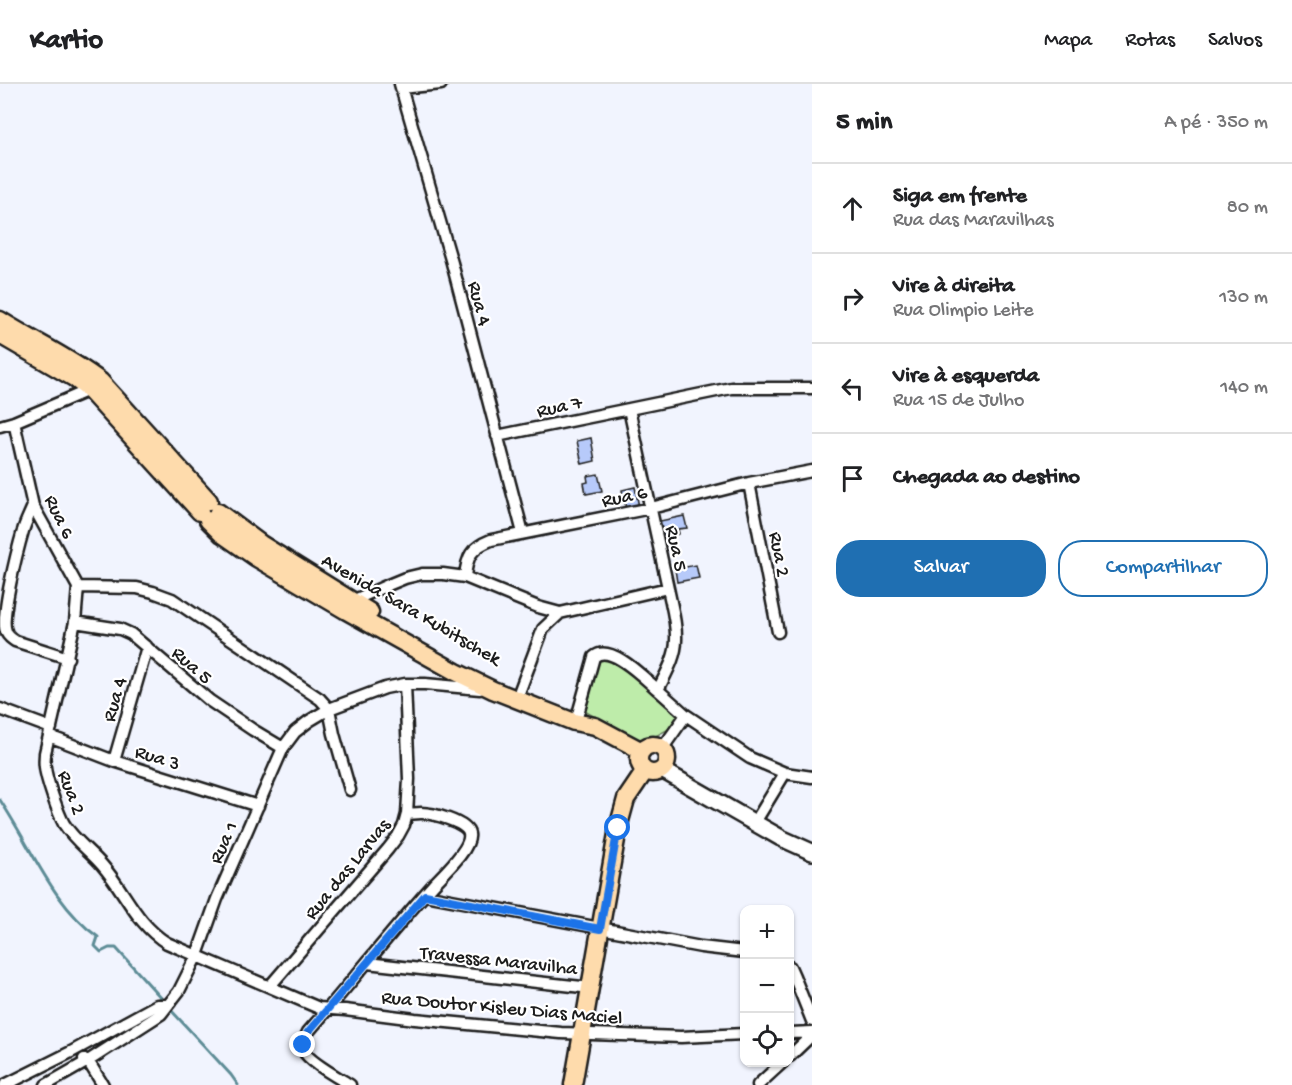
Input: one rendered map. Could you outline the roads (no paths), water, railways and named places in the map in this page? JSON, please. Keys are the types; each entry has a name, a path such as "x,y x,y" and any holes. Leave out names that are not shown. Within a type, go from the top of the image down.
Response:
{"main road":[{"name":"Avenida Sara Kubitschek","path":"0,320 82,367 100,381 209,511 222,534 265,563 456,672 493,690 519,695 578,714 595,726"},
{"name":"Avenida Sara Kubitschek","path":"0,335 74,378 89,390 209,511 352,601 519,695"},
{"path":"519,695 574,722 595,726 642,751"},
{"path":"573,1085 621,813 626,799 653,770 666,762 667,757 656,745 644,748 639,759 642,768 653,770"}],"street":[{"path":"400,86 441,84"},
{"name":"Rua 4","path":"400,86 452,263 523,533"},
{"path":"629,409 731,388 812,388"},
{"path":"0,426 89,390"},
{"name":"Rua 7","path":"497,436 629,409"},
{"name":"Rua 5","path":"352,601 405,578 422,574 465,577 538,607 560,613 668,588 629,409"},
{"name":"Rua 6","path":"14,422 33,506 78,587"},
{"name":"Rua 6","path":"465,577 466,565 471,553 479,545 491,540 651,508 749,483 812,471"},
{"name":"Rua 2","path":"749,483 778,632"},
{"path":"33,506 23,530 15,561 4,618 6,632 15,641 68,658"},
{"path":"78,587 137,588 172,599 320,699 329,709 350,790"},
{"name":"Rua 2","path":"78,587 75,622 68,658 45,753 45,768 59,814 74,837 104,866 155,936 197,955"},
{"path":"658,690 673,657 676,640 668,588"},
{"path":"538,607 543,629"},
{"path":"519,695 543,629 560,613"},
{"name":"Rua 5","path":"75,622 120,629 131,634 210,701 284,748"},
{"name":"Rua 4","path":"114,761 147,647"},
{"path":"578,714 594,657 601,653 608,654 618,657 686,715 750,758 785,773 812,777"},
{"name":"Rua 1","path":"46,1085 161,1014 179,991 197,955 221,889 284,748 295,732 329,709 385,688 405,684 441,684 493,690"},
{"name":"Rua das Larvas","path":"270,987 388,849 401,830 407,814 408,778 405,684"},
{"name":"Rua 3","path":"0,709 114,761 258,807"},
{"path":"662,749 686,715"},
{"path":"653,770 812,852"},
{"path":"754,824 785,773"},
{"path":"350,1085 308,1056 304,1051 304,1039 468,844 469,833 462,825 446,818 421,813 407,814"},
{"path":"425,895 600,929 740,952"},
{"name":"Rua Doutor Kisleu Dias Maciel","path":"197,955 319,1008 582,1034 681,1037 740,1034"},
{"name":"Travessa Maravilha","path":"367,963 591,988"},
{"path":"794,976 812,1021"},
{"path":"5,1085 157,1005 168,1005"},
{"path":"794,1033 812,1033"},
{"path":"794,1051 812,1033"},
{"path":"71,1052 88,1061 103,1085"},
{"path":"758,1085 778,1067"}],"waterway":[{"path":"0,800 55,891 82,924 98,937 95,946 101,952 109,948 116,948 163,1000"},
{"path":"170,1009 238,1085"}]}
